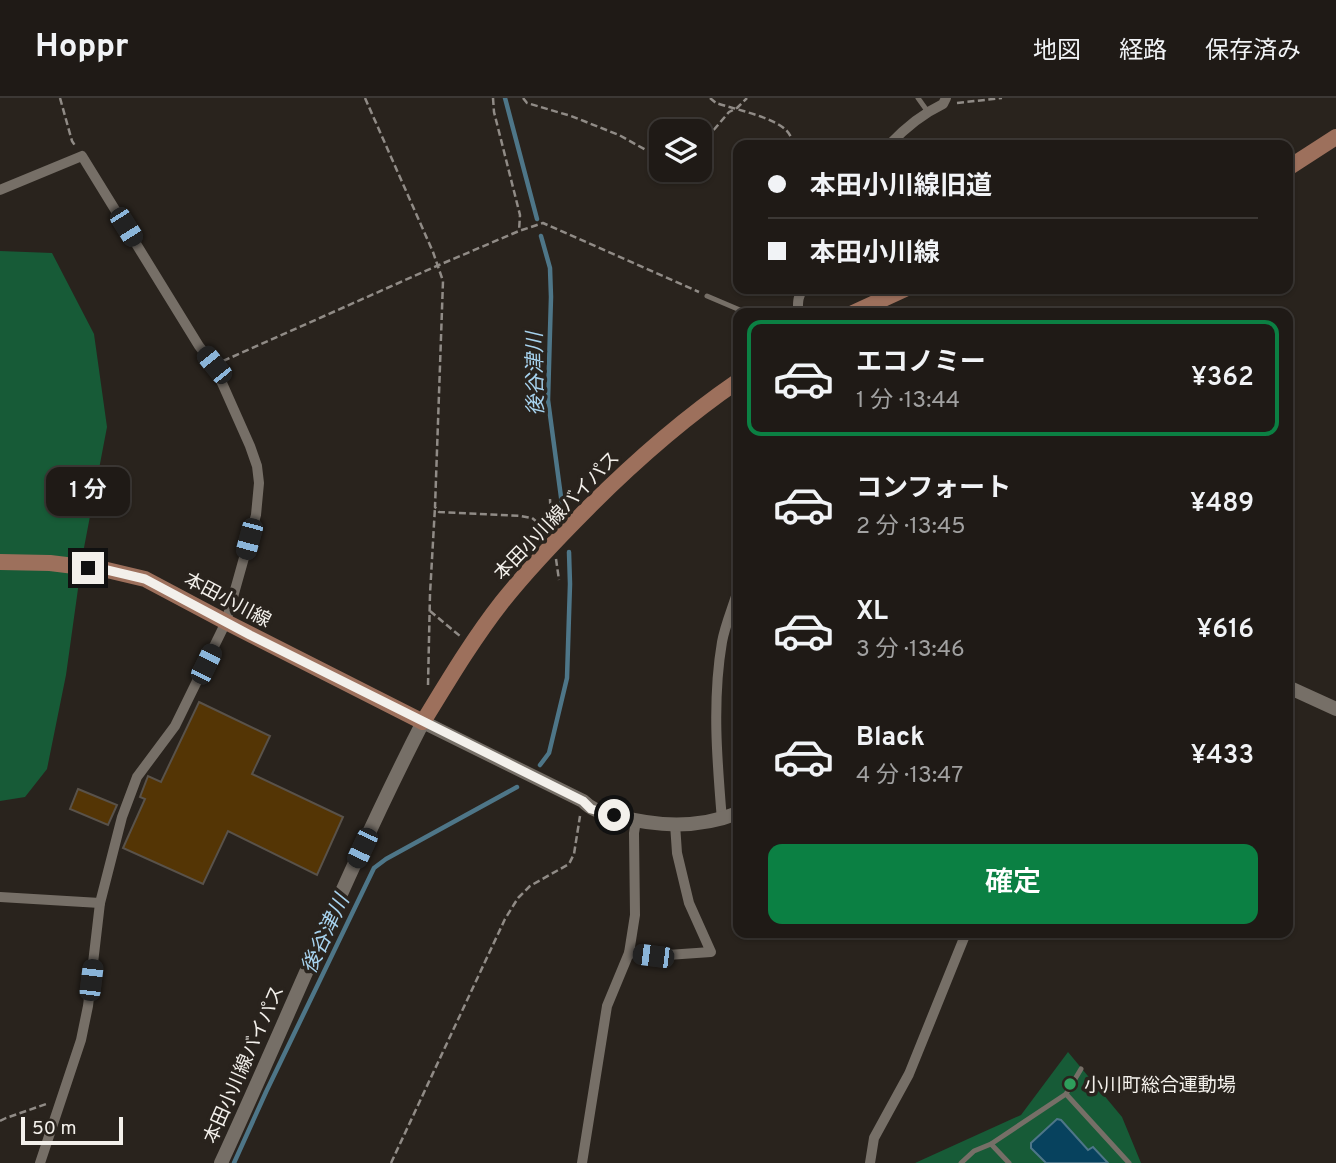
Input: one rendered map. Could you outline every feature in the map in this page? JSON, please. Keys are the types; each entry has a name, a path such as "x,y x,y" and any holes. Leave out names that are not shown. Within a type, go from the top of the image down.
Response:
{"main road":[{"path":"1293,165 1336,137"},
{"path":"864,308 894,294"},
{"name":"本田小川線バイパス","path":"423,722 501,604 552,536 672,429 733,384"},
{"name":"本田小川線","path":"0,562 50,563 107,570 145,579 423,722"}],"street":[{"path":"894,140 944,101"},
{"path":"0,190 82,156 199,346 214,365 250,446 259,483 256,515 226,622 175,726 137,777 116,836 100,903 88,1006 81,1040 40,1163"},
{"path":"722,820 716,741 717,684 723,639 733,606"},
{"path":"1293,689 1336,709"},
{"path":"423,722 583,801 591,809 636,821 675,824 722,820 733,815"},
{"name":"本田小川線バイパス","path":"221,1163 339,898 423,722"},
{"path":"582,1163 607,1006 629,953 635,915 636,821"},
{"path":"629,953 653,956 710,952 689,903 677,853 675,824"},
{"path":"0,897 100,903"},
{"path":"870,1163 874,1138 909,1074 964,938"}],"lane":[{"path":"918,98 928,112"},
{"path":"708,296 736,308"},
{"path":"961,1163 974,1151 992,1144 1066,1094 1082,1069"},
{"path":"1066,1094 1129,1163"},
{"path":"992,1144 1009,1163"}],"path":[{"path":"60,98 72,141 82,156"},
{"path":"365,98 439,265 443,281 428,685"},
{"path":"493,98 494,112 520,215 519,231"},
{"path":"523,98 527,103 571,116 619,135 649,152"},
{"path":"710,98 716,103 784,127 792,140"},
{"path":"712,132 729,112 747,98"},
{"path":"944,101 1002,98"},
{"path":"214,365 527,227 543,223 708,296"},
{"path":"551,499 552,536"},
{"path":"435,508 439,512 532,518 552,536"},
{"path":"430,611 460,636"},
{"path":"391,1163 505,919 518,898 530,886 569,864 574,854 583,801"},
{"path":"0,1121 61,1098"}],"green space":[{"path":"0,251 52,253 94,334 107,427 83,553 66,675 47,769 25,797 0,801"},
{"name":"小川町総合運動場","path":"1068,1052 1122,1117 1141,1163 915,1163 1021,1115"}],"water":[{"path":"1057,1119 1061,1120 1088,1150 1093,1147 1108,1163 1046,1163 1031,1148 1031,1143"}],"building":[{"path":"199,702 270,736 252,774 343,817 317,875 228,831 203,884 123,848 145,799 140,797 148,776 161,782"},
{"path":"78,789 117,805 108,825 70,809"}],"waterway":[{"name":"後谷津川","path":"505,98 537,219"},
{"name":"後谷津川","path":"541,236 550,268 548,400 563,512"},
{"name":"後谷津川","path":"540,765 549,753 567,678 569,552"},
{"name":"後谷津川","path":"234,1163 374,868 517,787"}],"place":[{"name":"小川町総合運動場","path":"1070,1084"}],"route":[{"path":"88,568 145,579 250,635 583,801 591,809 614,815"}]}
